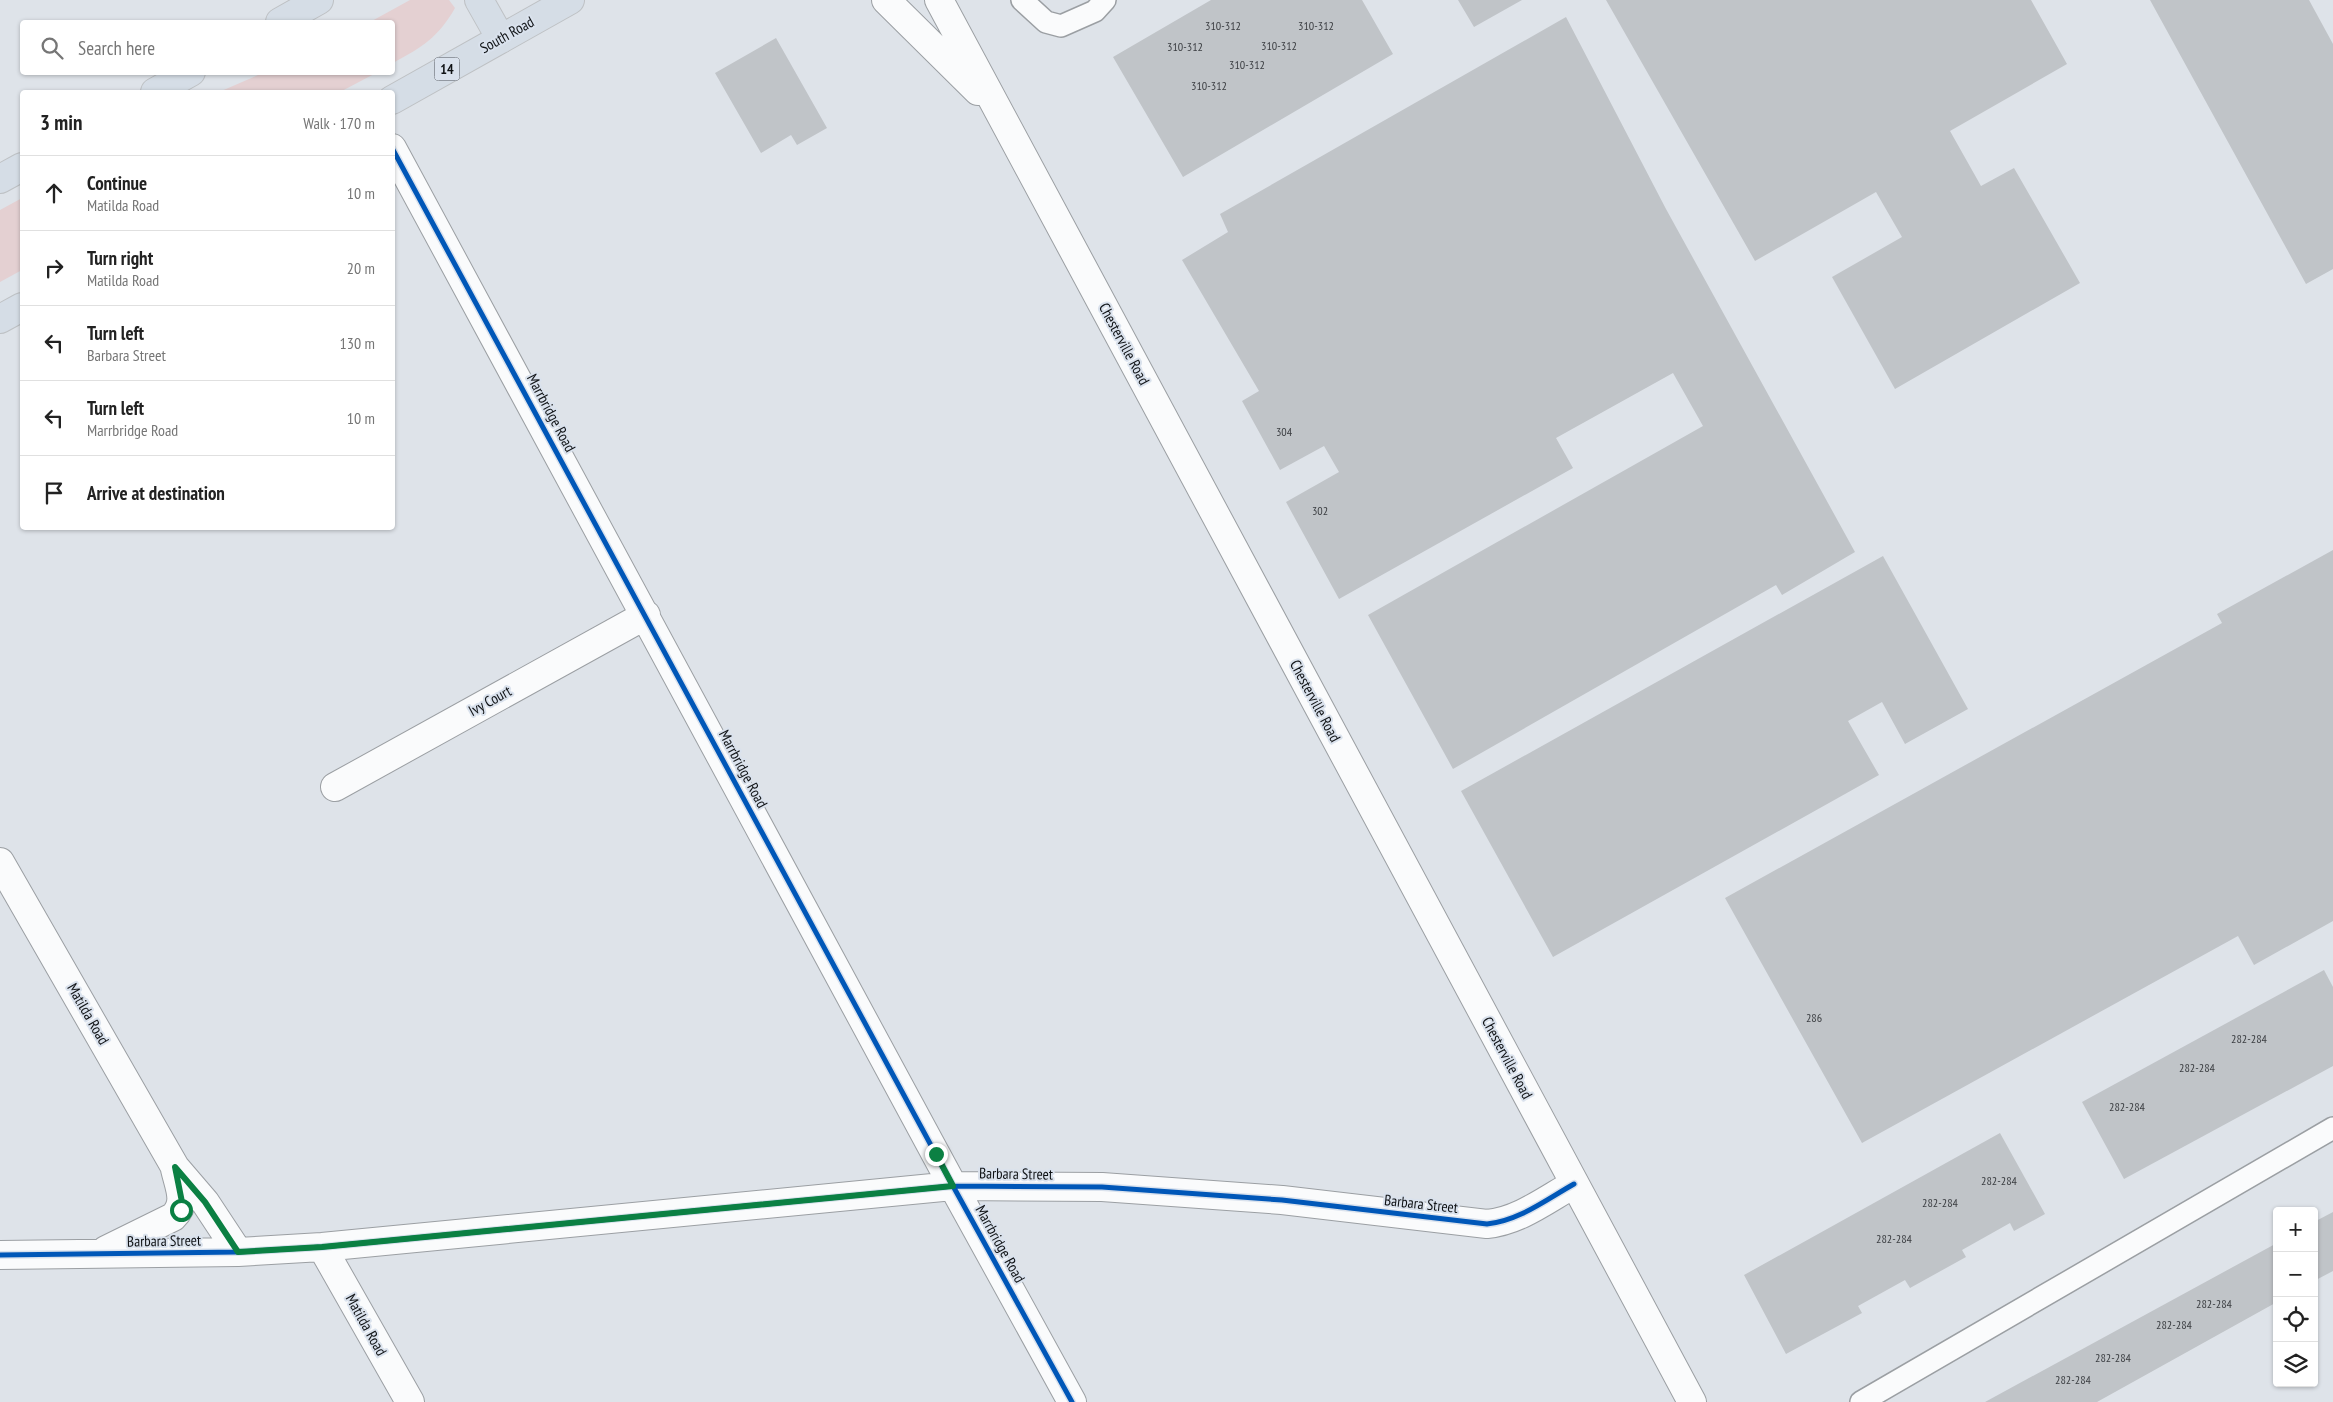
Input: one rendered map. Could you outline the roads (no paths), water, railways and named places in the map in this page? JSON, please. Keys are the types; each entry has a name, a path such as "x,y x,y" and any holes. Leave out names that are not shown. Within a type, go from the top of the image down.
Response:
{"highway":[{"path":"284,20 319,0"},
{"path":"479,0 501,39"},
{"name":"South Road","path":"395,98 570,0"},
{"path":"160,90 186,75"},
{"path":"0,179 20,167"},
{"path":"0,319 20,308"}],"street":[{"path":"886,0 999,112"},
{"name":"Chesterville Road","path":"939,0 1692,1402"},
{"name":"Marrbridge Road","path":"395,154 953,1186 1072,1402"},
{"name":"Ivy Court","path":"335,787 646,615"},
{"name":"Matilda Road","path":"0,862 175,1167 205,1202 238,1252"},
{"name":"Matilda Road","path":"97,1254 173,1218 181,1210 182,1202 175,1167"},
{"name":"Barbara Street","path":"0,1255 238,1252 322,1247 953,1186 1112,1188 1282,1200 1487,1224 1500,1223 1514,1218 1574,1184"},
{"name":"Matilda Road","path":"322,1247 410,1402"}],"lane":[{"path":"1022,0 1046,22 1062,26 1095,11 1105,0"},
{"path":"1861,1402 2333,1128"}]}
